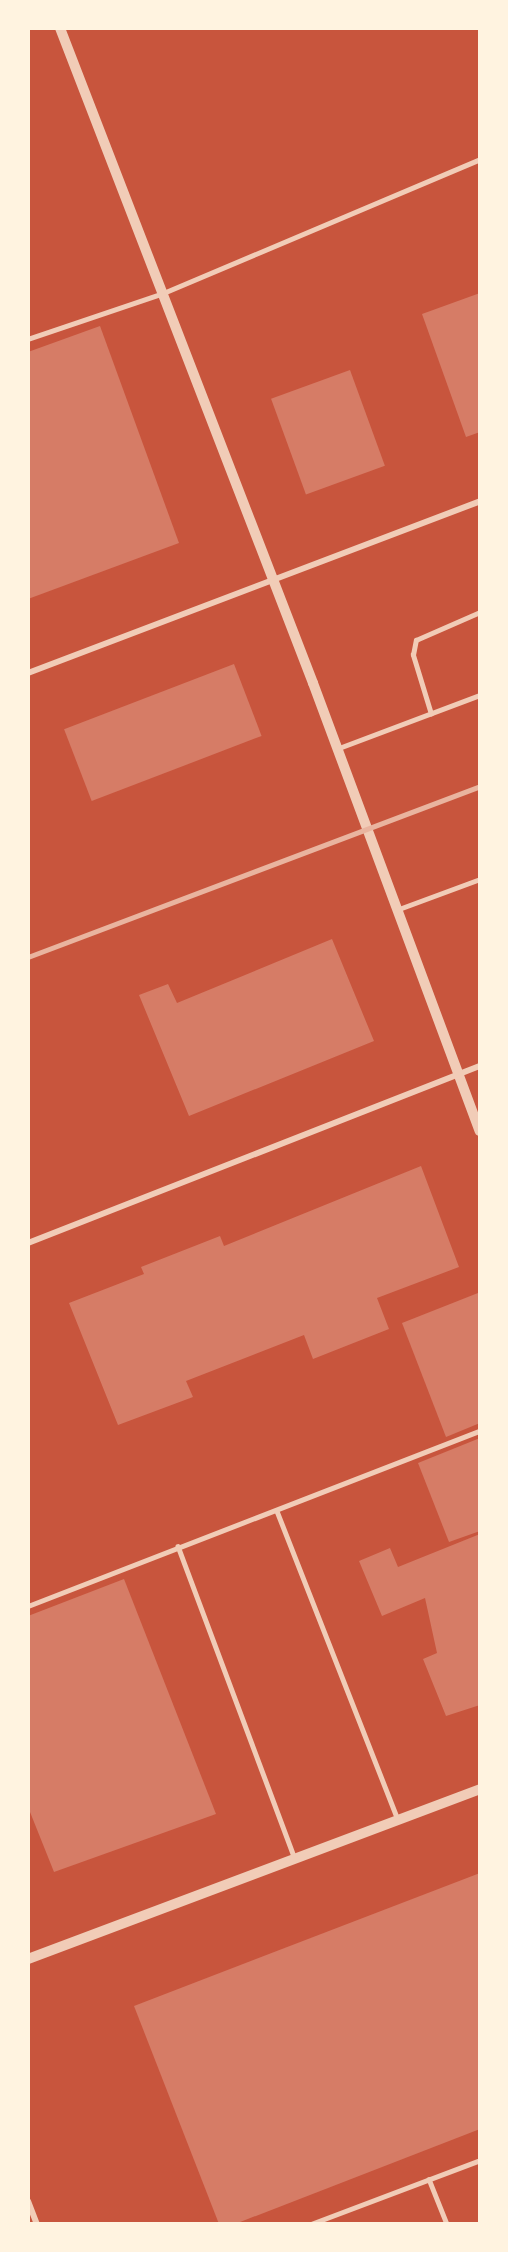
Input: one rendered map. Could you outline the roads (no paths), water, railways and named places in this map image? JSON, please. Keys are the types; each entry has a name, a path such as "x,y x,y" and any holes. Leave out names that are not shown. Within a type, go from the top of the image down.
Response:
{"street":[{"path":"60,28 337,749 480,1131"},
{"path":"28,673 480,501"},
{"path":"28,1243 480,1066"},
{"path":"28,1959 294,1857 480,1789"},
{"path":"28,2201 37,2223"}],"lane":[{"path":"28,339 161,294 480,159"},
{"path":"431,714 413,655 416,640 480,612"},
{"path":"337,749 480,694"},
{"path":"396,910 480,879"},
{"path":"28,1606 480,1431"},
{"path":"277,1511 398,1819"},
{"path":"178,1546 294,1857"},
{"path":"311,2223 480,2160"},
{"path":"429,2179 447,2223"},
{"path":"333,2216 336,2223"}],"railway":[{"path":"28,957 480,786"}]}
